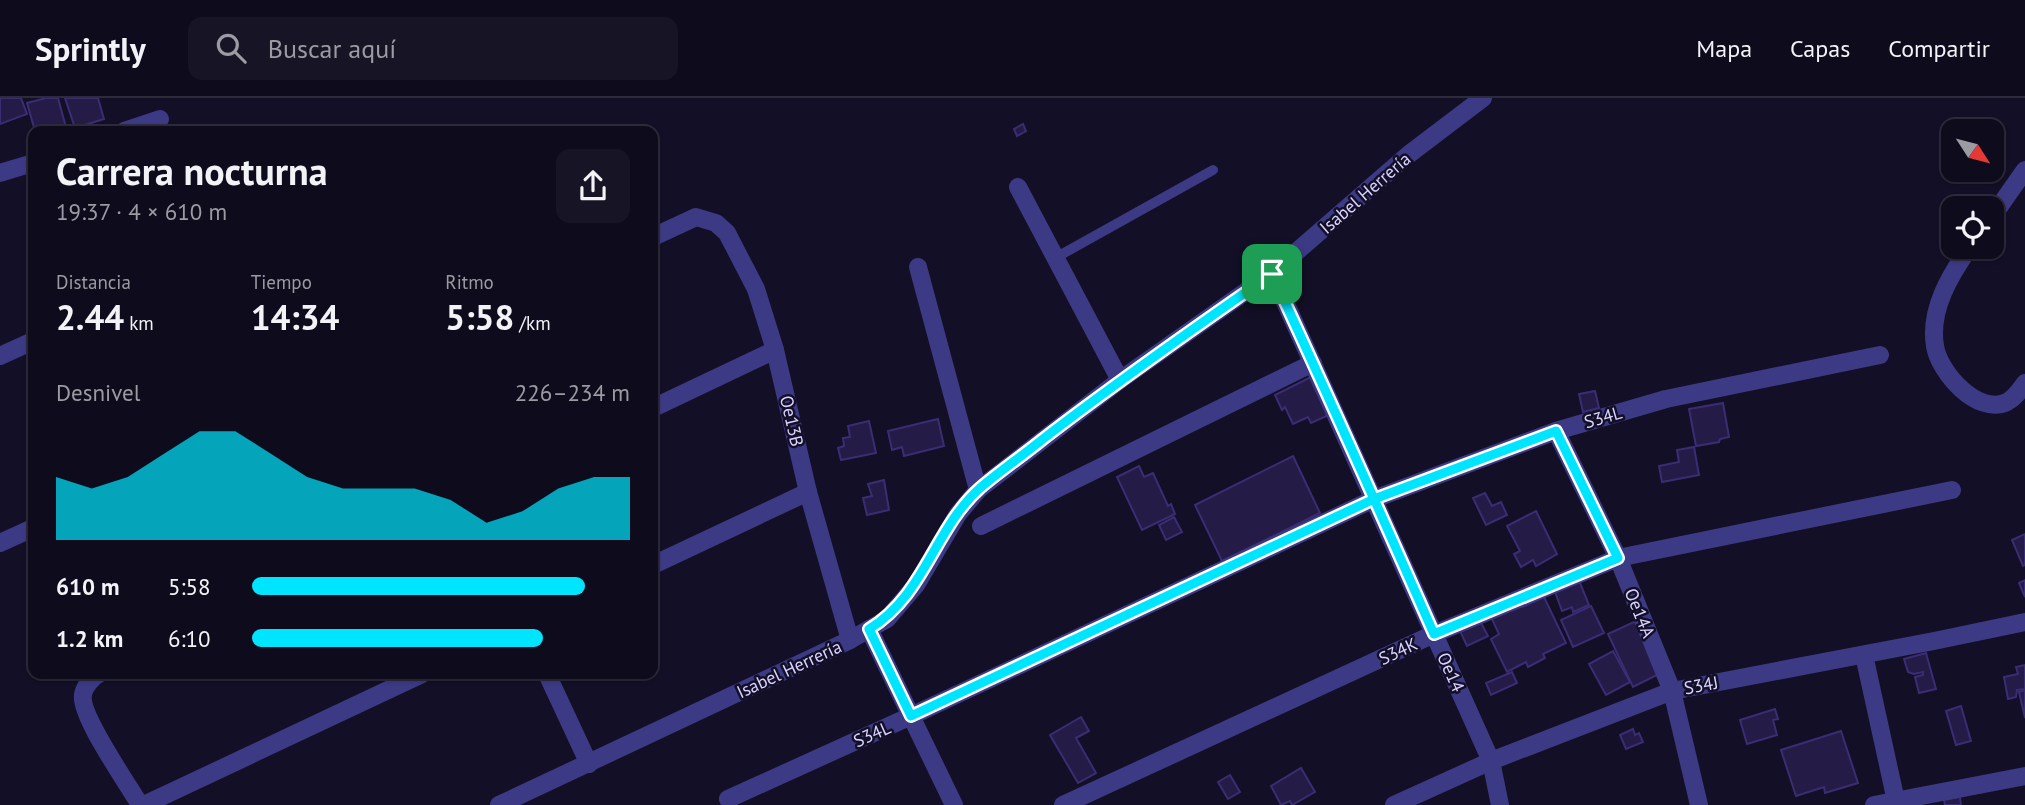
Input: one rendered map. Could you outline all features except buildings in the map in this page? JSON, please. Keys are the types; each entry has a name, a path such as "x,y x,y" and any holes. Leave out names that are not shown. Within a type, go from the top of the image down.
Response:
{"street":[{"name":"Isabel Herrería","path":"499,805 850,640 887,619 916,584 958,514 978,490 1120,380 1272,274 1408,155 1483,98"},
{"path":"139,126 160,119"},
{"path":"0,173 28,165"},
{"path":"2004,199 2025,170"},
{"path":"1018,187 1120,380"},
{"name":"Oe13B","path":"658,235 696,217 716,223 727,233 757,289 775,350 808,492 850,640"},
{"path":"1961,259 1954,268 1937,309 1934,344 1939,362 1960,388 1974,398 1992,404 2005,403 2015,397 2025,383"},
{"path":"918,267 978,490"},
{"name":"Oe14","path":"1272,274 1491,761 1500,805"},
{"path":"0,356 28,343"},
{"path":"658,406 775,350"},
{"name":"S34L","path":"728,799 1374,499 1556,431 1666,399 1880,355"},
{"path":"981,526 1313,363"},
{"name":"Oe14A","path":"1556,431 1618,558 1672,691 1699,805"},
{"name":"S34K","path":"1063,805 1434,634 1618,558 1952,490"},
{"path":"658,563 808,492"},
{"path":"0,544 28,530"},
{"name":"S34J","path":"1394,805 1491,761 1672,691 2025,622"},
{"path":"869,629 954,805"},
{"path":"1864,654 1896,801"},
{"path":"92,679 83,694 86,716 142,805 411,679"},
{"path":"549,679 589,764"},
{"path":"1874,805 2025,776"}],"lane":[{"path":"1055,258 1213,170"}],"route":[{"path":"1272,274 1120,380 978,490 958,514 916,584 887,619 869,629 911,716 1374,499 1556,431 1618,558 1434,634 1374,499 1313,363 1272,274"}]}
